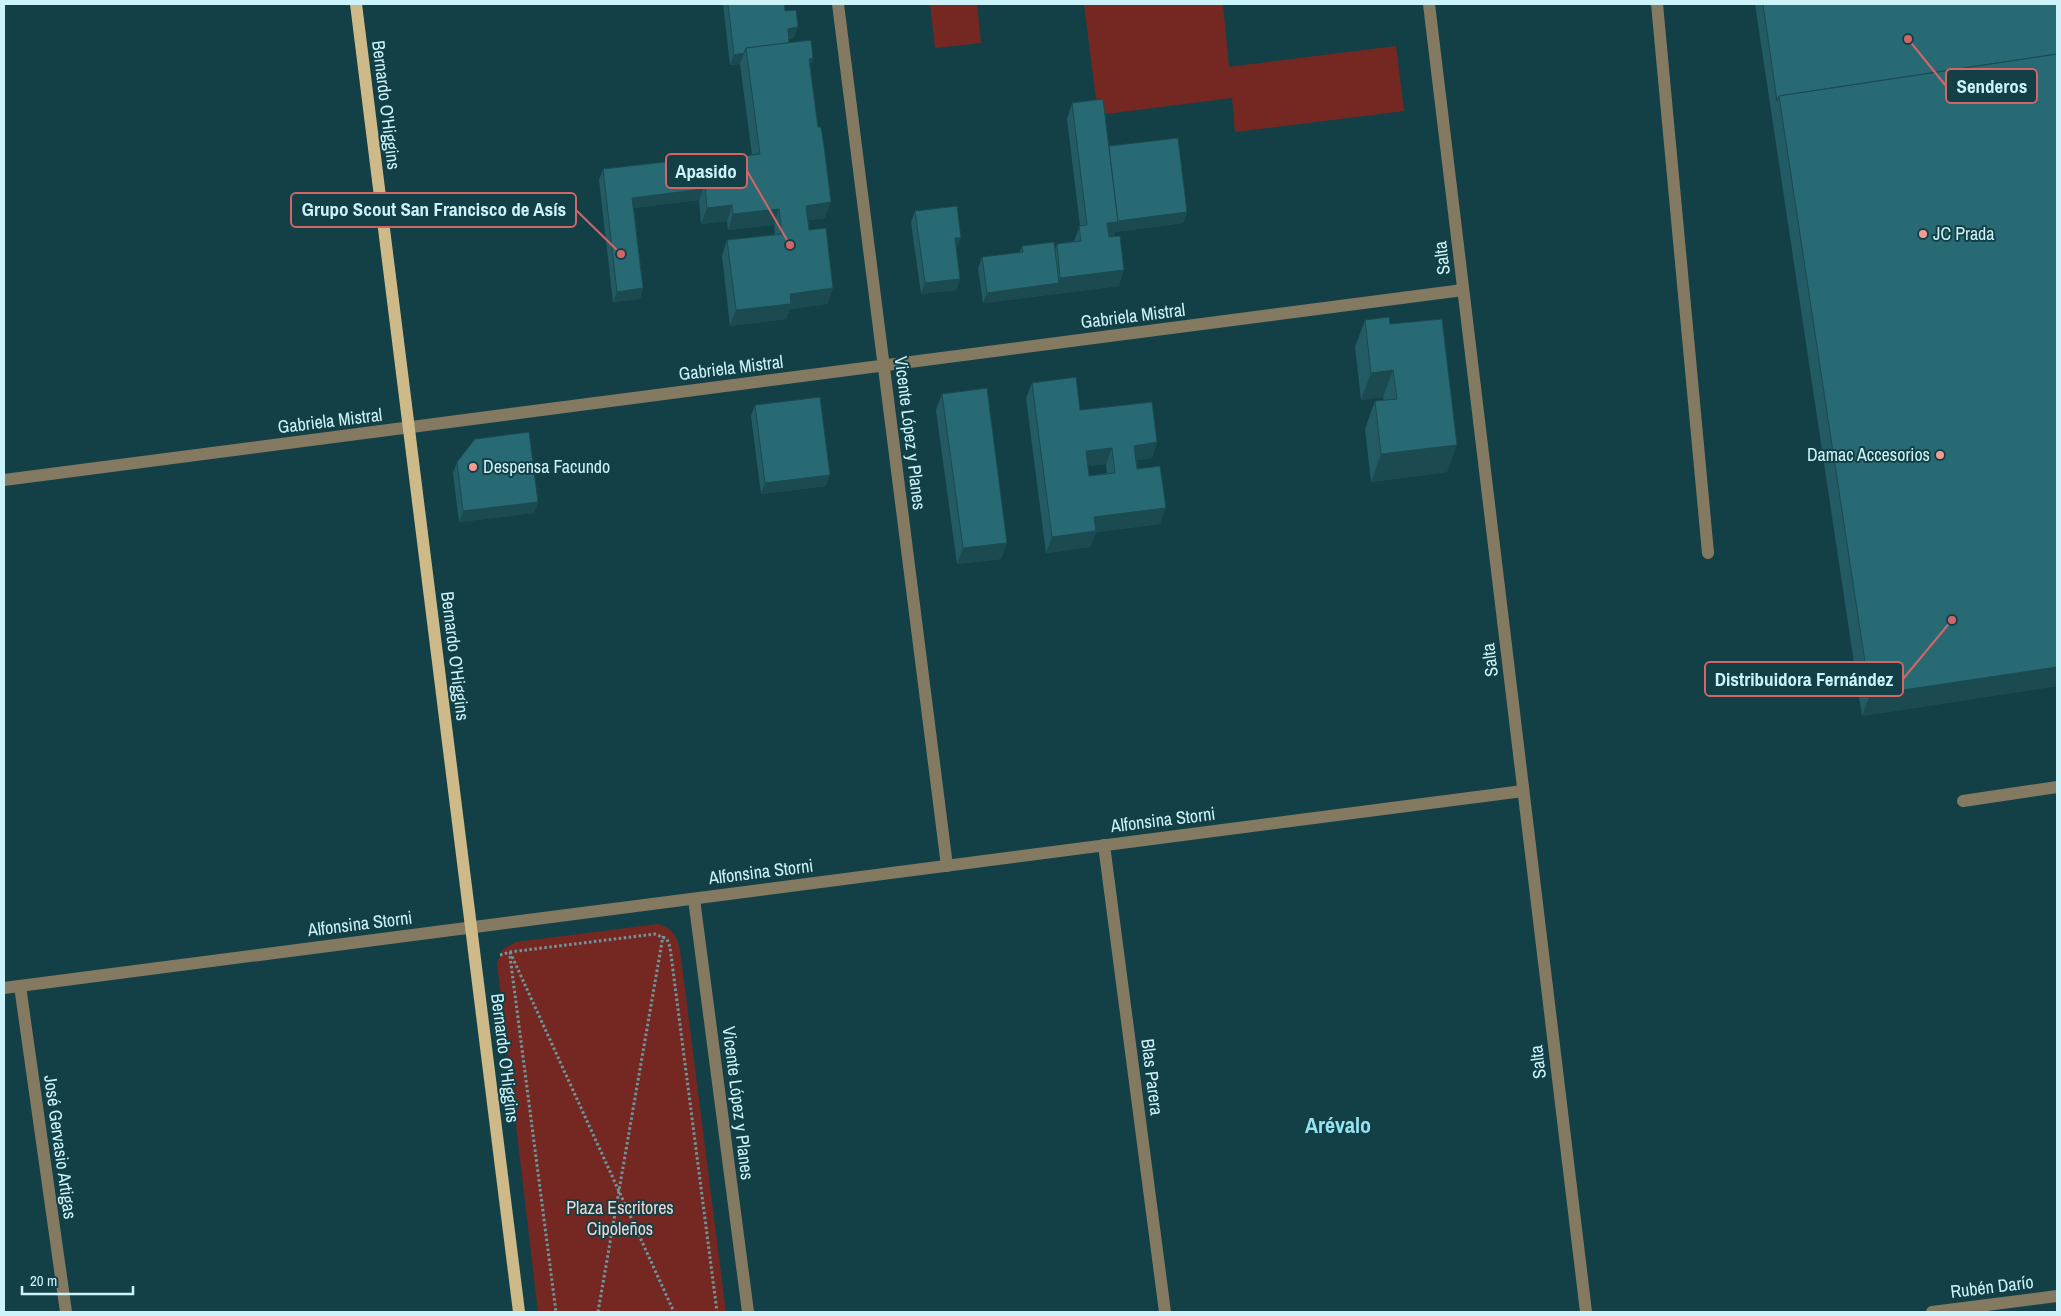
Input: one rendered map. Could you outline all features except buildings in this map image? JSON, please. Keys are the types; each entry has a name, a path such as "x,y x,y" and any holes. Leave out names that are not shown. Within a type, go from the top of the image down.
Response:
{"main road":[{"name":"Bernardo O'Higgins","path":"356,4 519,1312"}],"street":[{"name":"Vicente López y Planes","path":"838,4 947,866"},
{"name":"Salta","path":"1429,4 1586,1312"},
{"path":"1657,4 1708,553"},
{"name":"Gabriela Mistral","path":"4,480 1463,290"},
{"path":"1963,801 2057,787"},
{"name":"Alfonsina Storni","path":"4,988 1523,791"},
{"name":"Blas Parera","path":"1104,845 1165,1312"},
{"name":"Vicente López y Planes","path":"694,899 748,1312"},
{"name":"José Gervasio Artigas","path":"20,986 66,1312"},
{"name":"Rubén Darío","path":"1932,1312 2057,1296"}],"path":[{"path":"499,956 510,952 655,934 663,936 670,947 717,1312"},
{"path":"598,1312 663,936"},
{"path":"509,945 556,1312"},
{"path":"510,952 674,1312"}],"green space":[{"path":"930,4 977,4 981,43 935,48"},
{"path":"1084,4 1223,4 1229,67 1396,46 1404,111 1235,132 1232,98 1098,115"},
{"name":"Plaza Escritores Cipoleños","path":"658,924 673,933 680,950 726,1312 538,1312 497,963 503,949 516,942"}],"place":[{"name":"Senderos","path":"1908,39"},
{"name":"JC Prada","path":"1923,234"},
{"name":"Apasido","path":"790,245"},
{"name":"Grupo Scout San Francisco de Asís","path":"621,254"},
{"name":"Damac Accesorios","path":"1940,455"},
{"name":"Despensa Facundo","path":"473,467"},
{"name":"Distribuidora Fernández","path":"1952,620"}],"district":[{"name":"Arévalo","path":"1338,1125"}]}
